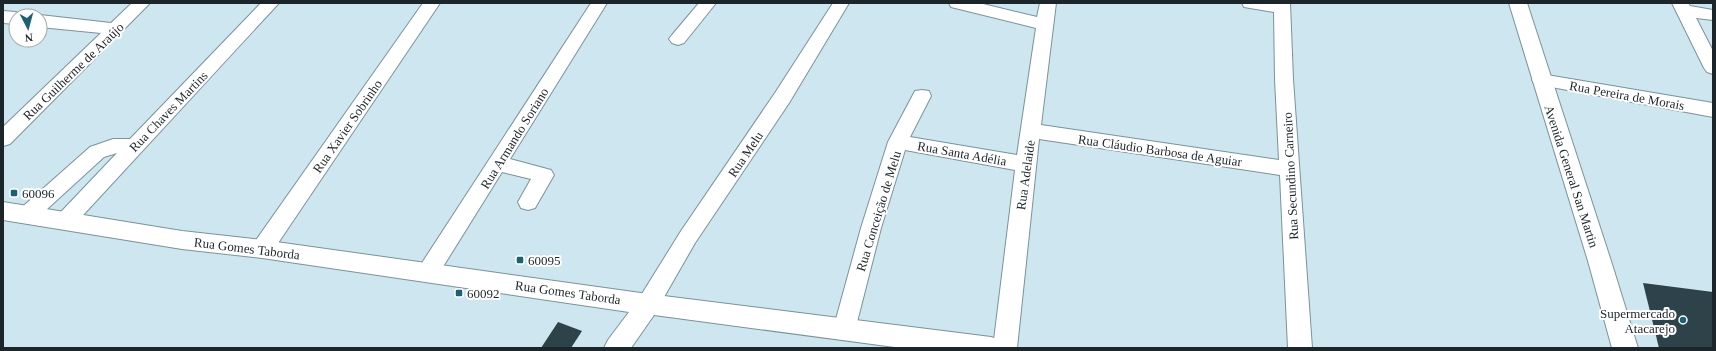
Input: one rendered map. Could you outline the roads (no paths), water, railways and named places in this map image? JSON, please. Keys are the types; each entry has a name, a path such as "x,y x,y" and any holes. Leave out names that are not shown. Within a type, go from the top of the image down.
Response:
{"main road":[{"name":"Avenida General San Martin","path":"1518,3 1541,80 1612,301 1625,348"},
{"name":"Rua Gomes Taborda","path":"3,211 182,240 262,249 648,304 992,348"},
{"path":"617,348 648,304"}],"street":[{"name":"Rua Guilherme de Araújo","path":"3,139 142,3"},
{"name":"Rua Chaves Martins","path":"66,220 271,3"},
{"name":"Rua Xavier Sobrinho","path":"262,249 432,3"},
{"name":"Rua Armando Soriano","path":"428,272 599,3"},
{"path":"678,39 708,3"},
{"name":"Rua Melu","path":"648,304 688,237 782,98 841,3"},
{"path":"957,3 1046,26"},
{"name":"Rua Adelaide","path":"1005,348 1026,164 1048,3"},
{"path":"1250,3 1283,5"},
{"name":"Rua Secundino Carneiro","path":"1283,5 1284,79 1300,348"},
{"path":"1681,7 1713,15"},
{"path":"1681,7 1713,68"},
{"path":"48,22 116,29"},
{"name":"Rua Pereira de Morais","path":"1541,80 1713,110"},
{"name":"Rua Conceição de Melu","path":"844,330 871,228 898,142 922,96"},
{"name":"Rua Cláudio Barbosa de Aguiar","path":"1031,131 1290,169"},
{"name":"Rua Santa Adélia","path":"898,142 1026,164"},
{"path":"27,215 97,152 113,146 135,146"},
{"path":"498,162 544,175 528,202"}],"place":[{"name":"60096","path":"14,193"},
{"name":"60095","path":"520,260"},
{"name":"60092","path":"459,293"},
{"name":"Supermercado Atacarejo","path":"1683,320"}]}
